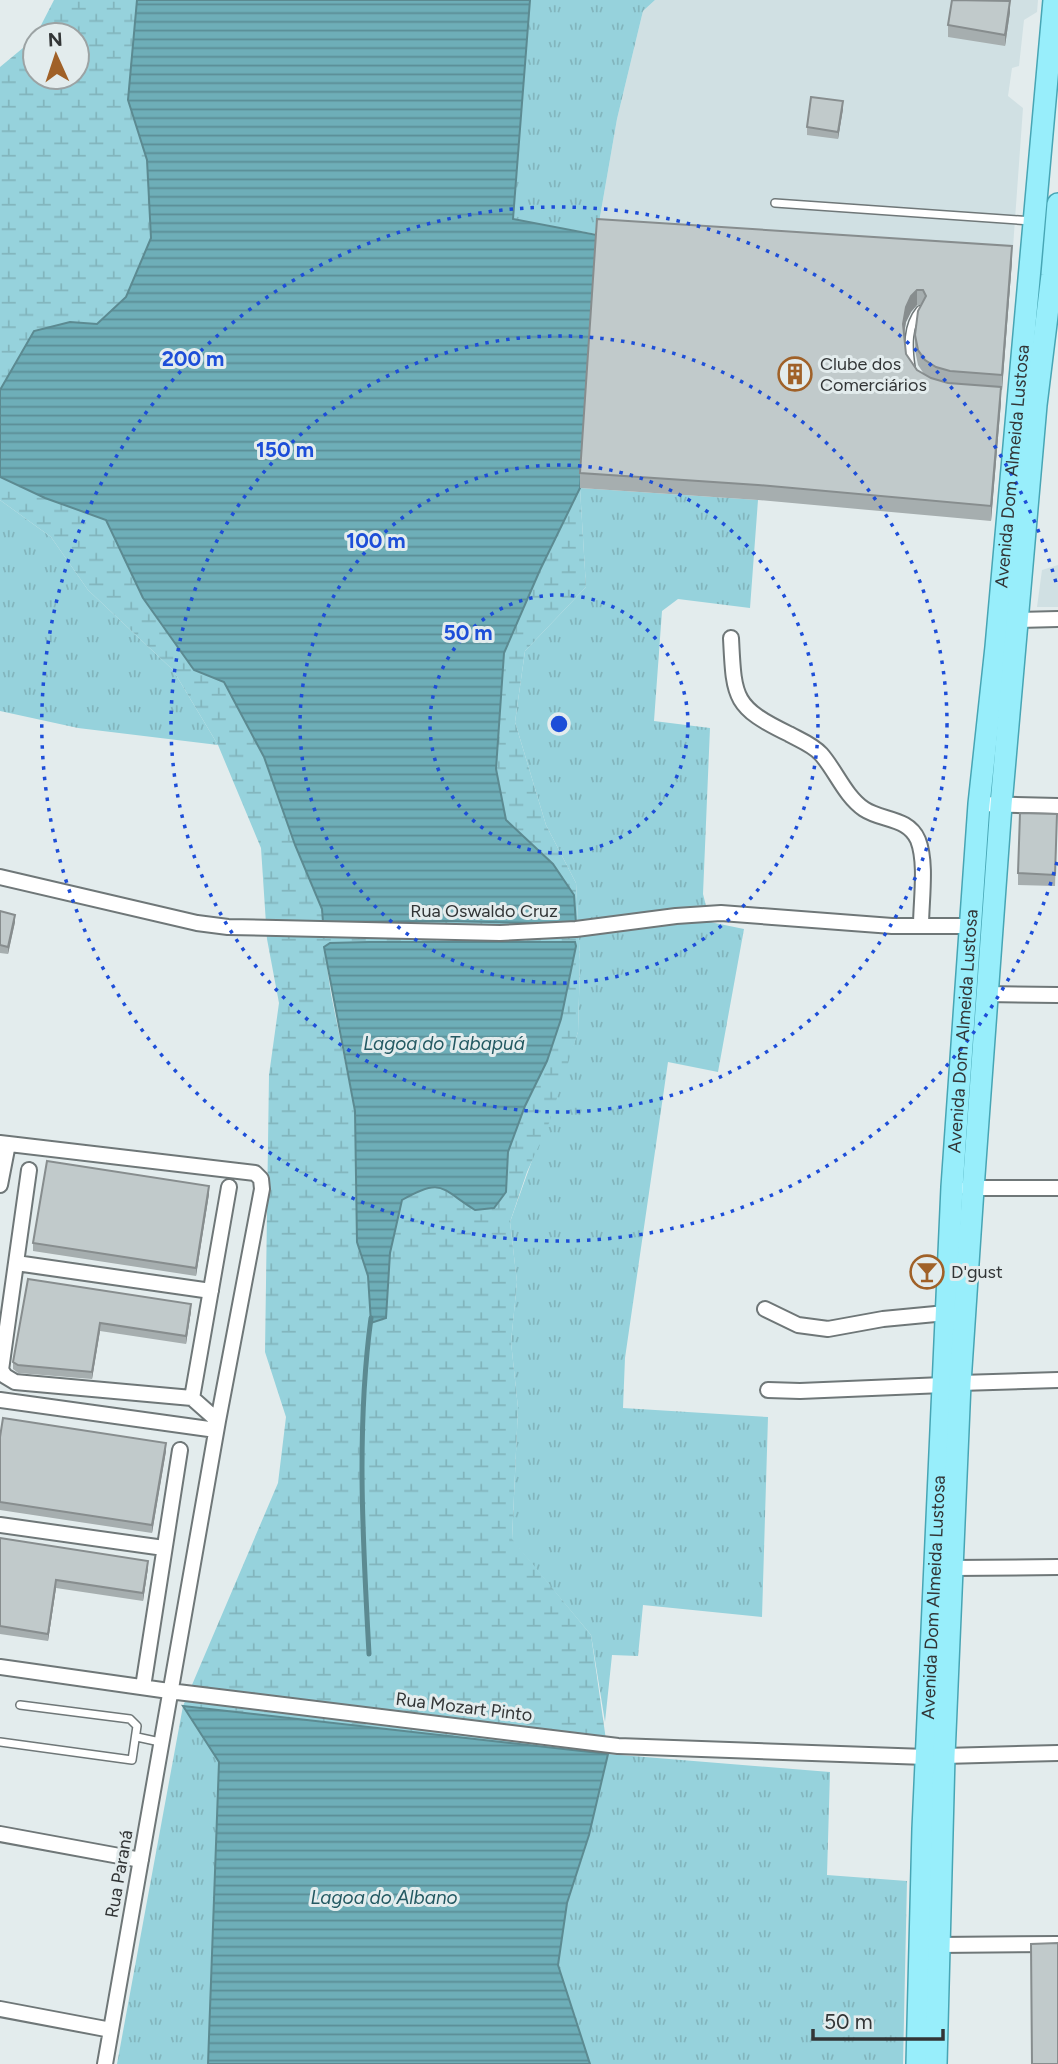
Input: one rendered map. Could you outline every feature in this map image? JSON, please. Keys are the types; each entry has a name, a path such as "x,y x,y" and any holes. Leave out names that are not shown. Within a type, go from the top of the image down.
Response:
{"main road":[{"name":"Avenida Dom Almeida Lustosa","path":"917,2064 932,1827 979,804 996,647 1011,397 1051,102 1054,0"},
{"name":"Avenida Dom Almeida Lustosa","path":"935,1756 953,1568 952,1384 946,1313 985,994 1036,405 1055,275 1057,213"},
{"name":"Avenida Dom Almeida Lustosa","path":"932,1827 937,1945 936,2064"}],"street":[{"path":"1018,620 1058,619"},
{"path":"731,638 733,680 737,695 746,709 820,753 854,801 874,815 900,822 911,829 922,857 921,926"},
{"path":"979,804 1058,806"},
{"name":"Rua Oswaldo Cruz","path":"0,877 197,923 228,927 500,933 576,929 721,913 814,921 972,926"},
{"path":"985,994 1058,995"},
{"path":"0,1185 4,1143"},
{"name":"Rua Paraná","path":"4,1143 255,1173 261,1179 262,1189 169,1691 105,2064"},
{"path":"29,1170 1,1370 5,1376 15,1382 192,1398 217,1426"},
{"path":"192,1398 229,1188"},
{"path":"962,1188 1058,1188"},
{"path":"16,1263 211,1291"},
{"path":"765,1310 797,1325 828,1329 883,1319 946,1313"},
{"path":"768,1390 800,1391 1058,1380"},
{"path":"0,1400 217,1426"},
{"path":"143,1687 180,1450"},
{"path":"0,1525 164,1548"},
{"path":"953,1568 1058,1567"},
{"name":"Rua Mozart Pinto","path":"0,1667 169,1691 618,1745 935,1756 1058,1753"},
{"path":"0,1834 141,1860"},
{"path":"937,1945 1058,1944"},
{"path":"0,2009 111,2030"}],"lane":[{"path":"775,202 1034,221 1057,213"},
{"path":"917,378 911,367 909,338 913,318 920,310"},
{"path":"0,1742 132,1760 137,1726 130,1719 20,1705"},
{"path":"137,1737 160,1742"}],"shaded area":[{"path":"655,0 1038,0 1037,12 1024,20 1019,66 1012,68 1008,96 1023,108 1012,261 597,234 617,119 643,11"},
{"path":"1058,565 1058,607 1037,607 1042,570"}],"green space":[{"path":"54,0 137,0 128,100 147,160 151,238 126,297 97,324 70,322 34,331 0,390 0,67 21,50 21,91 91,91 91,21 43,21"},
{"path":"530,0 655,0 643,11 617,119 597,234 513,220"},
{"path":"0,477 45,498 106,520 143,598 194,670 224,682 264,757 295,845 322,909 324,922 576,924 553,864 506,820 496,769 504,653 580,488 586,587 525,651 515,722 546,825 576,883 580,961 578,1032 549,1123 527,1172 510,1222 517,1282 511,1342 518,1408 512,1539 591,1635 608,1754 183,1706 278,1483 286,1417 265,1352 269,1075 279,1003 267,939 261,848 218,745 173,670 88,590 51,537 0,500","holes":["369,942 575,942 561,1019 547,1061 525,1106 508,1152 506,1192 494,1208 475,1210 447,1191 433,1187 402,1200 390,1253 386,1318 371,1322 368,1276 357,1242 355,1111 324,947 330,943"]},
{"path":"580,488 758,500 750,608 678,599 662,611 654,721 710,728 703,894 710,922 744,929 718,1072 668,1062 625,1358 623,1408 768,1417 762,1617 643,1605 638,1656 612,1655 605,1722 591,1635 512,1540 518,1408 511,1342 517,1282 510,1222 578,1032 580,961 576,883 546,825 515,722 525,651 586,587"},
{"path":"0,500 51,537 88,590 173,670 218,745 78,728 0,711"},
{"path":"183,1706 219,1762 208,2064 117,2064"},
{"path":"608,1754 830,1772 827,1875 907,1881 903,2064 590,2064 558,1966 567,1903 589,1835"}],"water":[{"path":"137,0 530,0 513,219 597,235 580,488 504,653 496,769 506,820 553,864 574,895 576,924 323,922 322,909 295,845 264,757 224,682 194,670 143,598 106,520 45,498 0,477 0,390 34,331 70,322 97,324 126,297 151,238 147,160 128,100"},
{"name":"Lagoa do Tabapuá","path":"575,942 576,946 561,1019 547,1061 525,1106 508,1152 506,1192 494,1208 475,1210 447,1191 433,1187 402,1200 390,1253 386,1318 371,1323 368,1276 357,1242 355,1111 324,947 330,943"},
{"name":"Lagoa do Albano","path":"183,1706 608,1754 589,1835 567,1903 558,1965 590,2064 208,2064 219,1762"}],"building":[{"path":"952,0 1010,1 1005,35 948,25"},
{"path":"811,97 843,101 838,132 807,127"},
{"name":"Clube dos Comerciários","path":"597,219 1012,246 1002,375 950,371 925,360 918,350 915,335 918,311 926,296 923,290 917,290 911,296 903,324 906,354 917,370 948,383 1001,387 991,506 758,485 580,473"},
{"path":"1020,813 1057,814 1055,875 1018,873"},
{"path":"0,911 15,915 8,947 0,945"},
{"path":"47,1161 209,1186 196,1268 33,1243"},
{"path":"28,1279 191,1304 186,1336 100,1323 92,1372 18,1365 13,1362"},
{"path":"3,1418 166,1443 152,1525 0,1502 0,1437"},
{"path":"0,1538 148,1561 143,1593 56,1580 48,1634 0,1626"},
{"path":"1058,1943 1058,2064 1032,2064 1031,1944"}],"waterway":[{"path":"369,1654 362,1444 371,1318"}],"place":[{"name":"Clube dos Comerciários","path":"795,374"},
{"name":"D'gust","path":"927,1272"}]}
